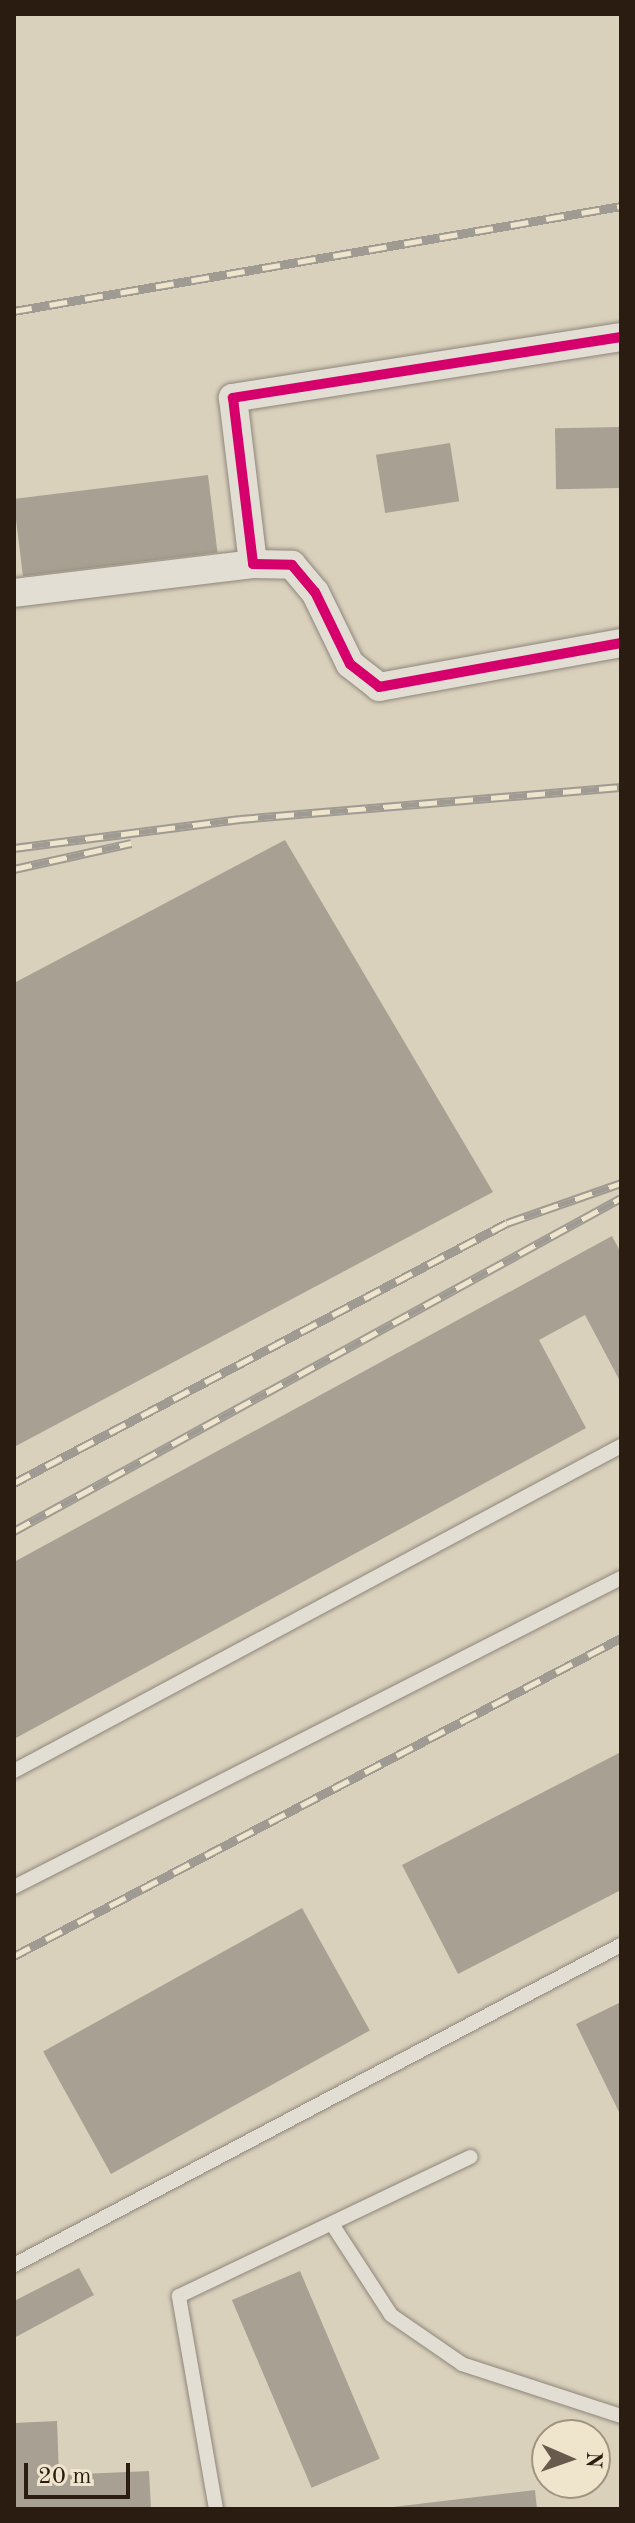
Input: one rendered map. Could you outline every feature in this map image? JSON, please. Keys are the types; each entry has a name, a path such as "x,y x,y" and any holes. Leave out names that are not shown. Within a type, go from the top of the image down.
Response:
{"street":[{"path":"253,564 233,398 621,337"},
{"path":"14,593 253,564 292,565 315,592 350,664 379,687 621,643"}],"lane":[{"path":"14,1771 621,1446"},
{"path":"14,1887 621,1578"},
{"path":"14,2265 621,1945"},
{"path":"216,2509 179,2296 471,2157"},
{"path":"332,2224 391,2315 462,2364 621,2416"}],"building":[{"path":"620,427 621,488 556,489 555,428"},
{"path":"450,443 459,501 385,513 376,455"},
{"path":"208,475 218,552 23,576 14,499"},
{"path":"285,840 493,1192 14,1447 14,983"},
{"path":"612,1236 621,1253 621,1383 585,1315 539,1340 586,1428 14,1739 14,1562"},
{"path":"621,1752 621,1890 458,1974 402,1865"},
{"path":"302,1908 370,2030 111,2174 43,2052"},
{"path":"621,2002 621,2116 576,2024"},
{"path":"79,2268 94,2295 14,2338 14,2301"},
{"path":"300,2271 380,2459 312,2488 232,2300"},
{"path":"57,2421 59,2475 149,2471 151,2509 14,2509 14,2423"},
{"path":"531,2490 531,2499 536,2499 537,2509 393,2509"}],"railway":[{"path":"14,311 621,206"},
{"path":"14,848 240,819 621,787"},
{"path":"14,869 131,843"},
{"path":"14,1483 507,1223 621,1183"},
{"path":"14,1531 621,1198"},
{"path":"14,1956 621,1638"}],"cycle path":[{"path":"621,337 233,398 253,564 292,565 315,592 350,664 379,687 621,643"}]}
